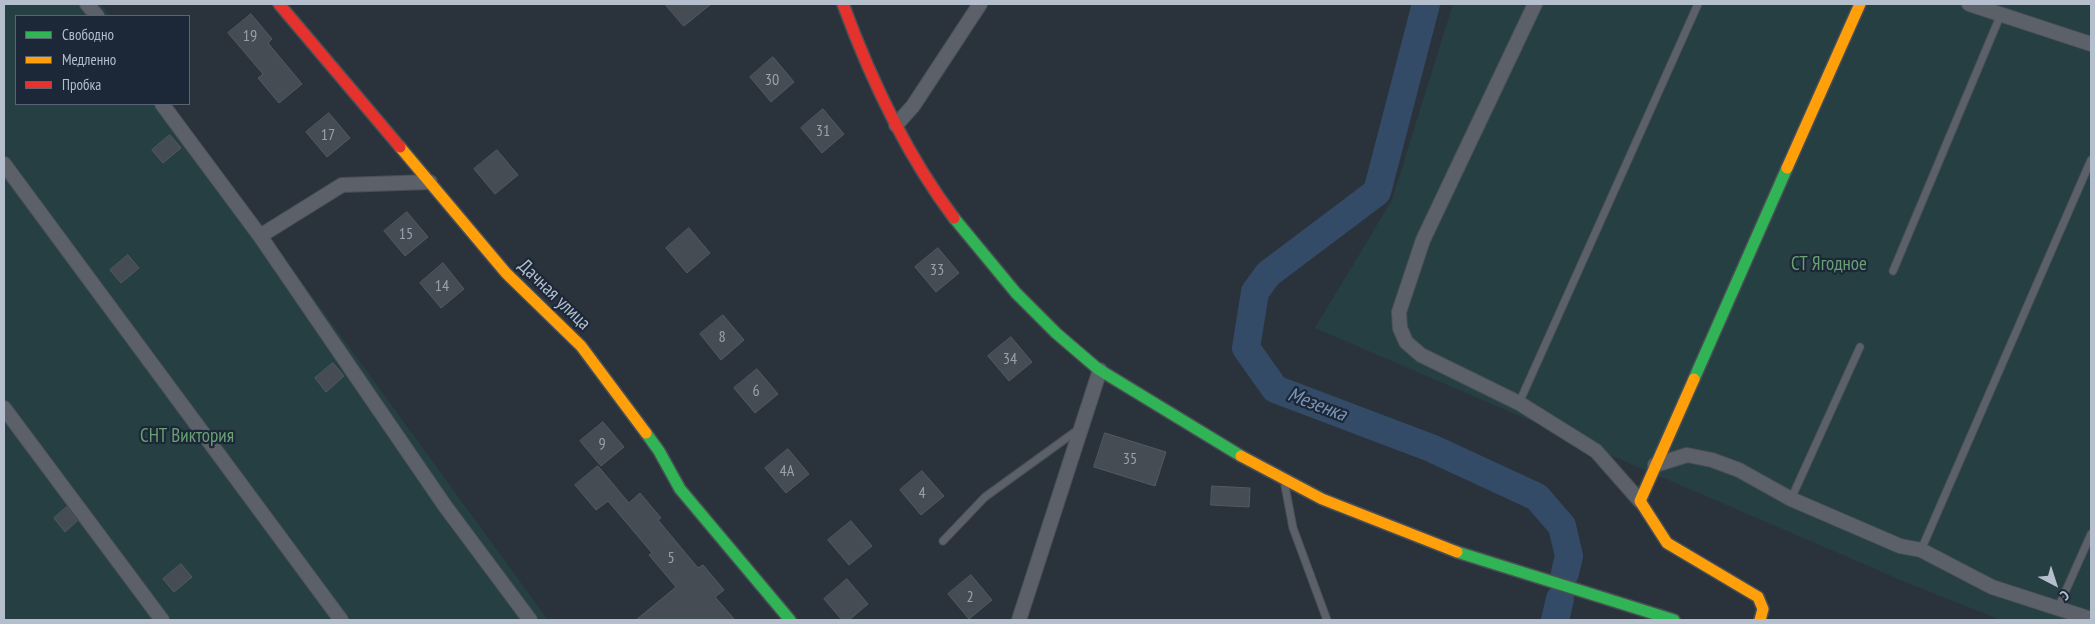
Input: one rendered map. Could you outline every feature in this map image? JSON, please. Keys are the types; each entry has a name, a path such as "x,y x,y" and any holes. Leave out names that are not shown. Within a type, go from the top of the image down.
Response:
{"street":[{"path":"88,4 96,15"},
{"name":"Дачная улица","path":"279,4 506,273 581,346 659,451 680,489 790,620"},
{"path":"843,4 854,38 896,125 924,174 975,248 1009,288 1050,328 1100,370 1284,481 1384,526 1484,562 1674,620"},
{"path":"896,125 913,106 980,4"},
{"path":"1535,4 1423,240 1399,312 1400,328 1406,342 1421,355 1519,403 1596,450 1640,501 1667,544 1758,597 1763,609 1760,620"},
{"path":"1640,501 1860,4"},
{"path":"1969,4 2091,44"},
{"path":"163,105 260,236 444,506 530,620"},
{"path":"4,164 341,620"},
{"path":"260,236 342,184 430,182"},
{"path":"1019,620 1084,426 1100,370"},
{"path":"4,408 162,620"},
{"path":"1655,465 1687,455 1712,460 1739,470 1791,499 1900,546 1921,550 1992,587 2091,619"}],"lane":[{"path":"1519,403 1698,4"},
{"path":"1892,271 2001,14"},
{"path":"1921,550 2091,160"},
{"path":"1791,499 1860,347"},
{"path":"943,541 985,497 1084,426"},
{"path":"1284,481 1293,528 1327,620"},
{"path":"2058,608 2091,534"}],"green space":[{"name":"СНТ Виктория","path":"4,4 101,4 109,15 15,15 15,105 173,105 548,620 4,620"},
{"name":"СТ Ягодное","path":"1453,4 2091,4 2091,620 2001,620 1910,584 1315,328 1392,200"}],"building":[{"path":"665,4 711,4 684,26"},
{"path":"251,14 272,39 268,43 302,84 279,103 258,78 263,74 228,33"},
{"path":"773,57 794,82 771,102 750,77"},
{"path":"823,109 844,134 822,153 801,128"},
{"path":"329,113 350,138 327,157 306,132"},
{"path":"170,135 181,148 163,163 152,150"},
{"path":"497,150 518,175 495,194 474,169"},
{"path":"407,212 428,237 405,256 384,231"},
{"path":"689,228 710,253 687,273 666,248"},
{"path":"938,248 959,273 936,292 915,267"},
{"path":"128,255 139,268 121,283 110,270"},
{"path":"443,263 464,289 441,308 420,283"},
{"path":"723,315 744,340 721,360 700,334"},
{"path":"1011,337 1032,362 1009,381 988,356"},
{"path":"333,363 344,376 326,392 315,378"},
{"path":"757,369 778,394 755,413 734,388"},
{"path":"603,422 624,447 601,466 580,441"},
{"path":"1105,433 1166,452 1155,486 1094,467"},
{"path":"788,449 809,474 786,493 765,468"},
{"path":"598,466 629,503 640,493 661,518 658,520 698,568 703,565 724,590 715,597 735,620 636,620 676,587 649,555 652,553 608,501 596,510 575,485"},
{"path":"922,471 944,496 921,515 900,490"},
{"path":"1212,486 1250,488 1249,507 1211,505"},
{"path":"67,507 77,521 65,532 54,518"},
{"path":"851,521 872,546 849,565 828,540"},
{"path":"181,564 192,577 174,592 163,579"},
{"path":"971,575 992,600 969,619 948,594"},
{"path":"847,579 868,604 849,620 842,620 824,599"}],"waterway":[{"name":"Мезенка","path":"1426,4 1377,192 1268,274 1255,292 1246,348 1275,389 1431,448 1537,497 1562,526 1569,556 1565,573"},
{"name":"Мезенка","path":"1555,620 1560,599"}],"traffic: fast":[{"path":"1694,379 1787,168"},
{"path":"954,218 1016,293 1056,333 1098,369 1241,456"},
{"path":"646,433 659,451 680,489 790,620"},
{"path":"1457,552 1674,620"}],"traffic: slow":[{"path":"1787,168 1860,4"},
{"path":"400,147 506,273 581,346 646,433"},
{"path":"1694,379 1640,501 1667,543 1758,597 1763,609 1760,620"},
{"path":"1241,456 1322,499 1457,552"}],"traffic: jam":[{"path":"279,4 400,147"},
{"path":"843,4 865,60 905,142 936,193 954,218"}]}
